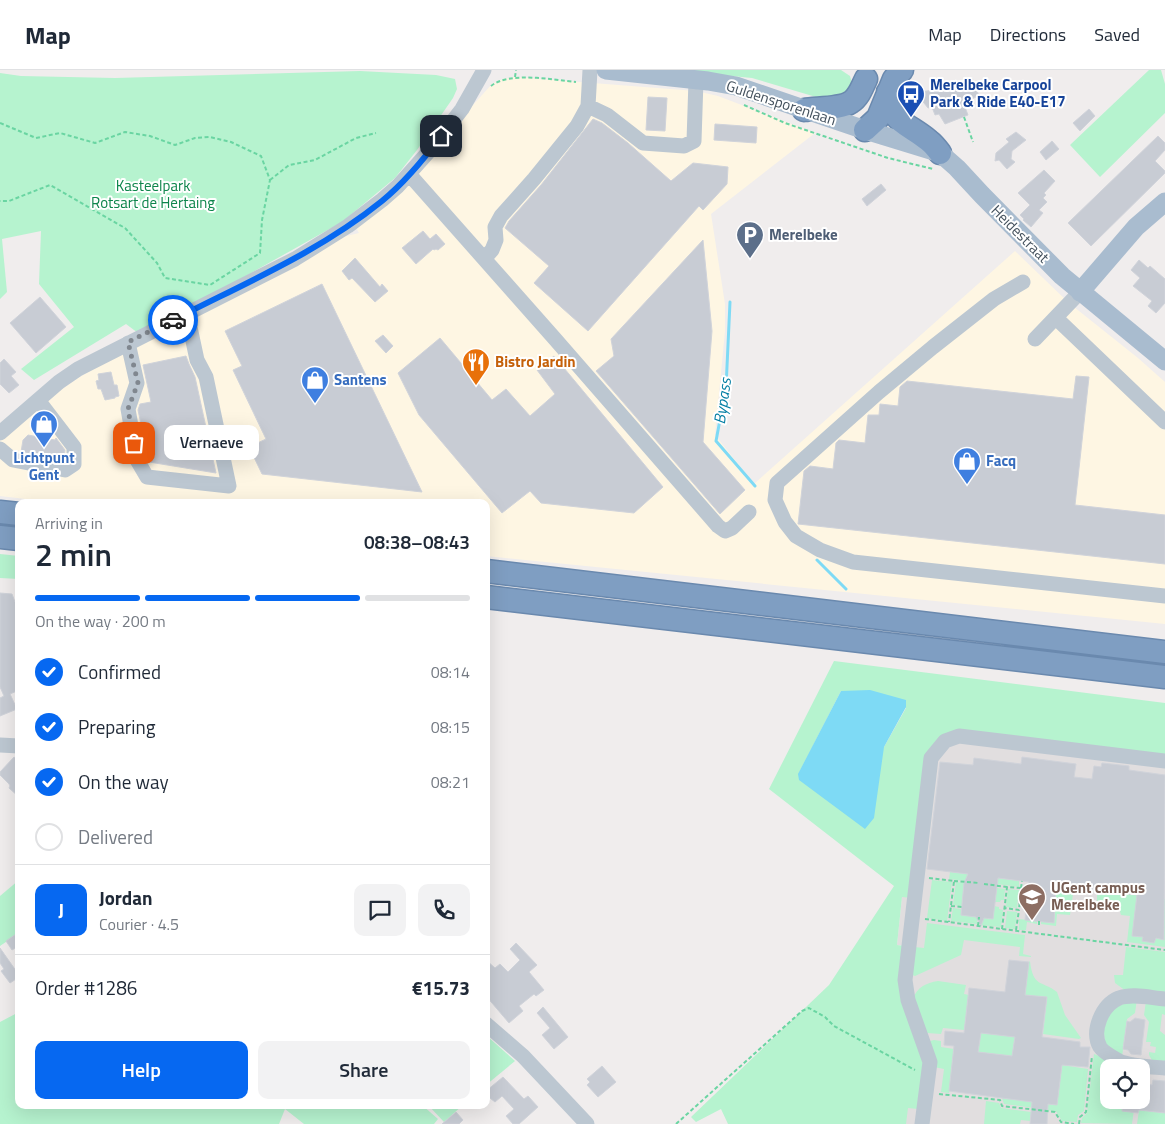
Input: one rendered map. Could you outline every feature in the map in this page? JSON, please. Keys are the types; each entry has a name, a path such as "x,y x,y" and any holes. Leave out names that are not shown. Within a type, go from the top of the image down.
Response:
{"highway":[{"path":"865,130 878,118 894,79 902,70"},
{"path":"864,74 870,91 863,113 865,130"},
{"path":"804,110 843,106 851,102 858,96 864,74"},
{"path":"888,92 889,104 894,114 902,123 930,141 938,161"},
{"path":"0,512 15,514"},
{"path":"0,537 15,539"},
{"path":"490,571 1165,652"},
{"path":"490,597 1165,677"}],"main road":[{"name":"Guldensporenlaan","path":"606,70 736,86 865,130"},
{"name":"Heidestraat","path":"865,130 957,168 1026,241 1080,292 1165,361"},
{"path":"1080,292 1136,227 1165,202"}],"street":[{"path":"0,433 59,382 78,369 288,262 335,235 382,200 409,174 450,126 484,70"},
{"path":"484,259 492,250 496,240 495,227 501,216 577,126 588,106 590,77"},
{"path":"588,106 607,115 643,143 684,146 694,141 696,80"},
{"path":"409,174 718,526 725,531 732,528 749,512"},
{"path":"1023,282 994,299 879,392 782,477 777,483 775,500 785,522 796,536 820,550 853,562 1165,596"},
{"path":"1035,339 1080,292"},
{"path":"128,342 138,383 128,409 137,460 147,477 230,486 206,377 197,360 187,313"},
{"path":"1056,318 1165,422"},
{"path":"0,449 13,460 65,470 74,464 74,447 38,400"},
{"path":"922,1124 930,1062 908,1000 904,980 931,758 945,741 959,736 1165,761"},
{"path":"0,745 15,746"},
{"path":"1165,999 1134,996 1117,999 1102,1012 1098,1024 1098,1039 1101,1048 1120,1062 1165,1068"},
{"path":"490,1027 523,1056 587,1124"}],"path":[{"path":"515,77 516,70"},
{"path":"487,90 492,84 503,79 515,77 590,77"},
{"path":"741,104 785,123 888,158 938,161"},
{"path":"964,116 973,142"},
{"path":"0,123 36,138 60,133 95,143 125,132 150,136 175,145 195,138 210,137 231,142 261,156 270,180 262,220 260,253 210,285 166,278 157,263 125,228 50,184 9,201 0,201"},
{"path":"270,180 289,165 315,160 356,138 376,133"},
{"path":"917,876 979,883"},
{"path":"949,922 954,880"},
{"path":"1016,931 1022,881"},
{"path":"984,884 1021,888"},
{"path":"1002,929 1007,887"},
{"path":"951,906 962,907"},
{"path":"1005,908 1019,910"},
{"path":"978,926 979,917"},
{"path":"913,918 1165,950"},
{"path":"1038,925 1039,921"},
{"path":"676,1124 802,1011 809,1008 825,1017 834,1026 928,1084 1000,1100 1002,1106 1055,1112 1061,1122 1074,1124"},
{"path":"1079,1124 1080,1117 1086,1112 1092,1054"}],"shaded area":[{"path":"515,77 696,91 718,96 815,133 711,214 725,304 725,331 715,435 754,484 1015,251 1069,303 1165,382 1165,624 490,556 490,499 26,499 0,496 0,440 45,401 78,378 114,357 342,237 359,233 355,226 444,137 492,84 503,79"},
{"name":"UGent campus Merelbeke","path":"1165,716 1165,1124 893,1124 901,945 897,945 902,897 897,741"}],"green space":[{"path":"668,70 841,70 850,76 853,87 837,100 816,97 752,78"},
{"path":"1149,70 1161,70 1165,84 1165,113 1100,177 1070,145"},
{"name":"Kasteelpark Rotsart de Hertaing","path":"360,71 436,75 455,79 457,89 453,98 395,178 342,222 235,282 138,333 126,324 34,380 21,369 74,327 39,284 41,231 2,239 7,292 0,299 0,73 21,76 115,78"},
{"path":"0,554 15,556 15,579 0,578"},
{"path":"834,661 1165,703 1165,755 940,739 912,898 902,897 897,945 906,946 924,1061 918,1109 908,1108 906,1124 728,1124 721,1109 696,1122 691,1117 829,985 894,886 769,789","holes":["841,691 906,708 884,747 799,780 799,773"]},
{"path":"950,872 975,875 974,882 949,879"},
{"path":"984,876 1019,881 1019,887 988,883"},
{"path":"932,880 952,882 947,921 927,918"},
{"path":"956,882 964,883 962,906 953,905"},
{"path":"15,883 15,936 0,946 0,896"},
{"path":"1050,885 1074,887 1070,915 1057,914 1056,926 1041,924 1041,921 1054,923 1056,895"},
{"path":"997,888 1005,889 1004,900 1000,902 995,902"},
{"path":"1008,889 1019,890 1017,908 1006,907"},
{"path":"1097,890 1165,899 1165,947 1127,942 1130,916 1121,915 1119,908 1114,903 1097,901"},
{"path":"994,906 1003,910 1001,927 980,925 983,918"},
{"path":"953,908 961,909 961,915 978,917 977,924 951,921"},
{"path":"1007,911 1017,912 1015,929 1005,928"},
{"path":"1019,919 1037,921 1037,924 1027,922 1026,930 1019,930"},
{"path":"927,923 1025,935 1023,954 1031,957 1019,956 1020,947 964,940 961,955 915,976 912,975 914,947 924,948"},
{"path":"1126,947 1165,952 1165,996 1126,991 1115,983 1114,975 1123,975"},
{"path":"1030,961 1033,976 1039,982 1057,992 1065,1015 1081,1038 1043,1034 1047,998 1025,995"},
{"path":"938,981 966,985 964,994 969,995 964,1030 943,1028 941,1034 927,1033 913,999 922,986"},
{"path":"1137,999 1135,1013 1127,1019 1122,1057 1105,1046 1103,1019 1108,1010"},
{"path":"1146,1001 1165,1004 1165,1015 1162,1014 1160,1031 1165,1035 1165,1064 1153,1062 1149,1055 1149,1052 1155,1053 1156,1047 1150,1046 1151,1042 1146,1042 1149,1022 1144,1015"},
{"path":"15,1014 15,1109 285,1109 279,1124 0,1124 0,1022"},
{"path":"981,1033 1025,1038 1014,1041 1013,1051 1020,1057 978,1052"},
{"path":"490,1039 515,1061 490,1082"},
{"path":"930,1041 941,1041 941,1047 954,1049 949,1093 941,1092 944,1069 934,1067"},
{"path":"1094,1054 1106,1059 1100,1059 1100,1109 1134,1110 1132,1124 1081,1123 1082,1118 1087,1113"},
{"path":"1062,1065 1088,1069 1084,1111 1078,1115 1077,1122 1062,1121 1056,1111 1046,1110 1046,1104 1057,1105"},
{"path":"1002,1098 1043,1103 1042,1109 1004,1104"},
{"path":"986,1101 999,1103 1001,1108 1031,1112 1030,1121 1021,1120 1020,1124 984,1124"},
{"path":"285,1109 427,1109 438,1119 434,1124 304,1124"},
{"path":"432,1109 459,1109 444,1122"},
{"path":"1139,1110 1165,1113 1165,1124 1137,1124"}],"water":[{"path":"870,690 906,700 906,707 884,747 874,818 865,829 799,780 798,774 841,691"}],"building":[{"path":"972,78 979,96 963,102 968,115 945,124 939,114 935,115 932,107 928,108 916,93 953,86"},
{"path":"648,97 667,98 665,131 646,130"},
{"path":"1089,109 1095,116 1080,131 1073,123"},
{"path":"593,119 602,123 628,143 671,181 693,163 728,167 727,184 703,210 699,206 588,331 534,283 549,266 505,228"},
{"path":"715,124 757,127 756,143 714,140"},
{"path":"1016,132 1026,140 1012,151 1011,159 1015,162 1007,169 999,160 995,161 996,153 1009,142 1006,139"},
{"path":"1158,136 1165,143 1165,150 1155,161 1165,173 1091,246 1068,223"},
{"path":"1052,141 1059,149 1046,160 1040,152"},
{"path":"1044,170 1055,181 1044,193 1046,195 1043,198 1047,202 1039,210 1043,213 1031,227 1020,215 1030,205 1018,193"},
{"path":"881,184 886,190 867,206 862,199"},
{"path":"423,231 430,239 436,234 445,244 438,250 433,249 416,264 402,248"},
{"path":"703,240 712,331 703,442 745,490 720,514 596,371 614,356 611,339"},
{"path":"355,258 380,287 382,284 388,291 375,302 352,278 349,280 342,271"},
{"path":"1139,260 1148,268 1150,266 1165,279 1165,303 1156,313 1148,306 1152,301 1133,286 1140,278 1131,270"},
{"name":"Santens","path":"322,284 422,492 262,474 249,447 266,439 233,370 242,366 225,331"},
{"path":"40,297 66,327 36,353 10,323"},
{"path":"383,335 393,346 386,353 375,341"},
{"path":"440,338 492,400 506,389 530,416 555,394 537,370 554,356 663,487 634,513 541,503 530,491 502,513 419,415 398,373"},
{"path":"186,356 195,377 216,473 149,462 138,410 140,404 151,402 143,365"},
{"path":"4,359 16,372 11,376 19,385 9,393 0,384 0,363"},
{"path":"111,372 114,385 117,385 119,396 105,400 101,389 98,389 96,381 99,380 98,374"},
{"path":"1076,376 1089,377 1075,505 1165,515 1165,564 798,524 804,471 810,466 833,469 836,443 839,440 865,443 868,415 879,415 880,404 898,406 900,387 907,381 1073,399"},
{"name":"Lichtpunt Gent","path":"28,435 55,440 56,438 65,450 64,459 21,452 23,440"},
{"path":"0,593 12,594 15,602 15,692 10,694 15,705 15,710 0,716 0,698 4,696 0,687"},
{"path":"1022,757 1076,764 1074,777 1092,779 1094,766 1101,767 1102,763 1129,766 1129,770 1165,775 1164,940 1156,938 1154,943 1142,941 1143,937 1132,936 1137,895 1056,885 1054,923 1025,920 1029,882 998,878 993,919 984,918 981,926 976,917 961,915 964,883 968,874 927,869 940,762 973,765 974,758 1021,764"},
{"path":"15,758 15,793 9,788 9,784 0,775 0,772"},
{"path":"15,935 15,948 12,950 6,941"},
{"path":"516,943 537,965 529,972 544,990 536,996 534,994 519,1006 523,1011 509,1023 490,1001 490,964 495,968 500,964 508,972 520,960 510,949"},
{"path":"0,948 15,969 15,980 10,983 1,971 4,969 0,963"},
{"path":"1009,960 1029,962 1025,995 1047,997 1042,1037 1080,1042 1080,1047 1090,1047 1088,1067 1062,1065 1057,1105 1048,1104 1047,1124 1030,1124 1032,1102 949,1091 954,1046 944,1045 945,1031 964,1033 969,988 1005,992","holes":["981,1033 1015,1037 1012,1056 978,1052"]},
{"path":"543,1007 568,1037 554,1049 542,1035 550,1028 537,1013"},
{"path":"1135,1018 1145,1020 1141,1055 1131,1054 1128,1050 1123,1049 1127,1021 1130,1022"},
{"path":"602,1066 616,1082 598,1097 587,1085 590,1082 587,1079"},
{"path":"503,1077 524,1099 528,1096 538,1107 519,1124 513,1124 506,1116 514,1109 502,1096 495,1102 490,1098 490,1088"},
{"path":"1153,1080 1165,1081 1165,1113 1139,1110 1138,1113 1122,1111 1122,1109 1150,1109 1150,1085 1152,1085"},
{"path":"456,1112 463,1120 459,1124 442,1124"}],"waterway":[{"name":"Bypass","path":"730,302 726,388 716,441 755,486"},
{"name":"Bypass","path":"817,560 846,589"}],"way so far":[{"path":"134,443 128,409 138,383 128,342 173,320"}],"place":[{"name":"Merelbeke Carpool Park & Ride E40-E17","path":"911,118"},
{"name":"Merelbeke","path":"750,259"},
{"name":"Bistro Jardin","path":"476,386"},
{"name":"Santens","path":"315,404"},
{"name":"Vernaeve","path":"134,443"},
{"name":"Lichtpunt Gent","path":"44,448"},
{"name":"Facq","path":"967,485"},
{"name":"UGent campus Merelbeke","path":"1032,921"}],"route":[{"path":"173,320 281,266 335,235 398,186 441,136"}]}
